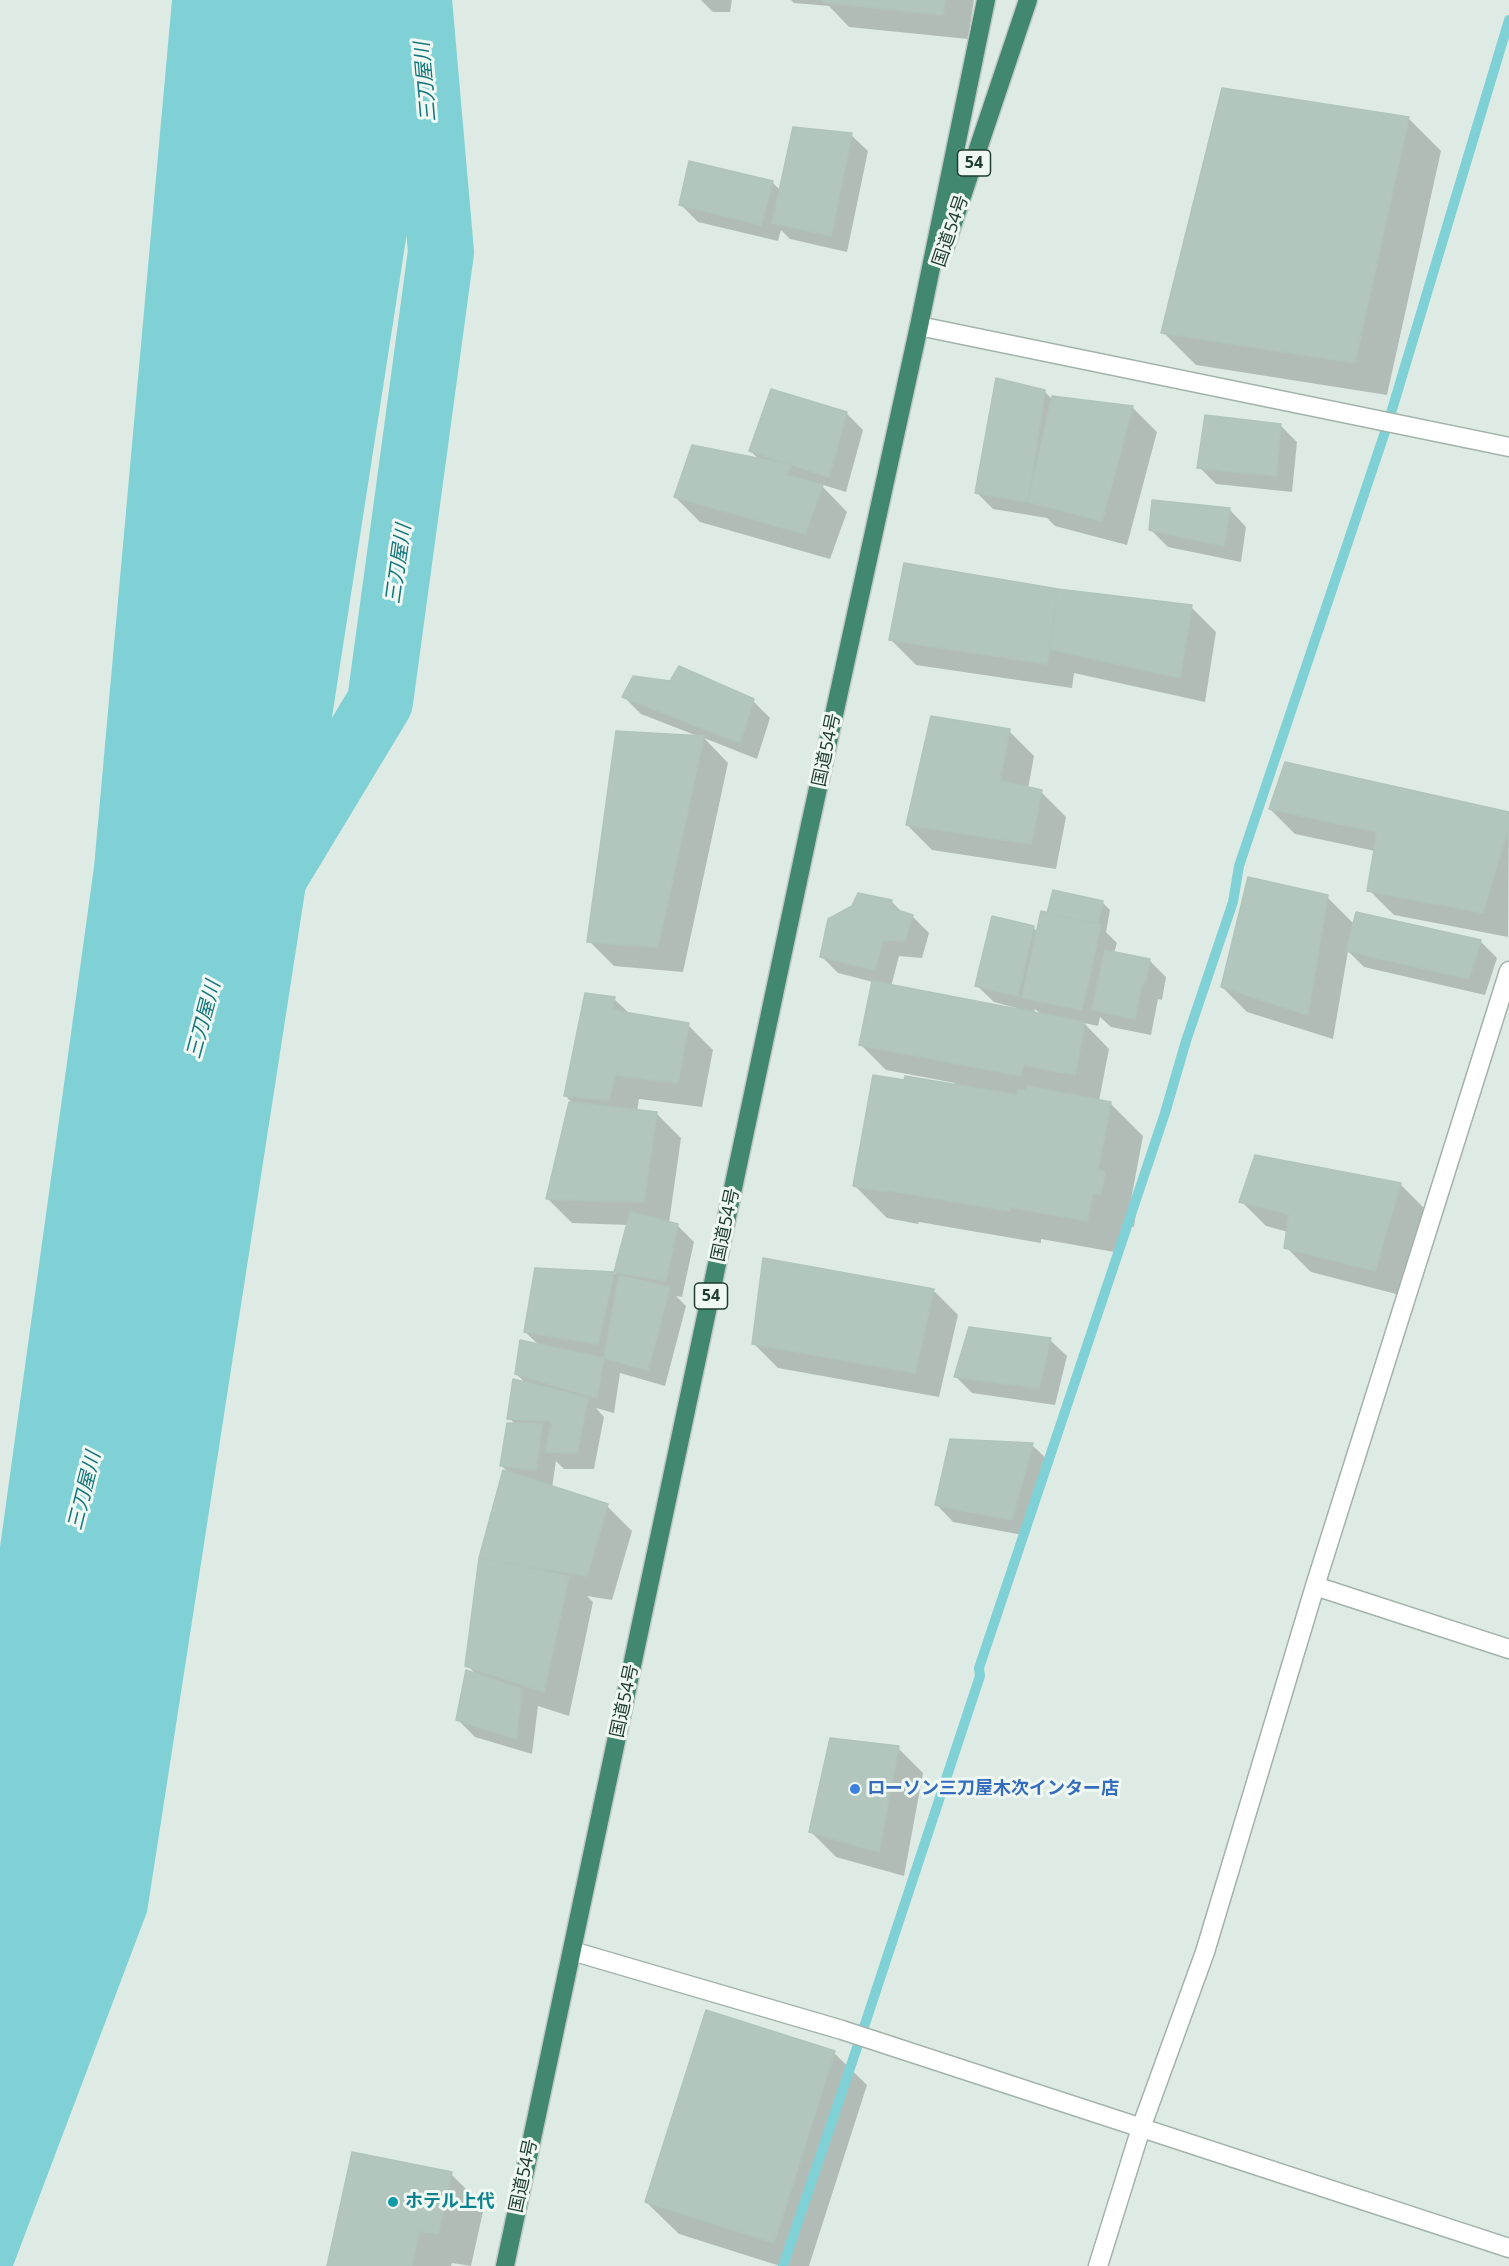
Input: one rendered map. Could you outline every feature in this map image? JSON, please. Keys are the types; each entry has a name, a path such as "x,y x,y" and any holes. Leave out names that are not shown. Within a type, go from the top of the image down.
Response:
{"highway":[{"name":"国道54号","path":"505,2266 808,834 919,326 986,0"},
{"name":"国道54号","path":"919,326 1028,0"}],"street":[{"path":"919,326 1509,447"},
{"path":"1098,2266 1141,2128 1205,1952 1314,1586 1509,971"},
{"path":"1314,1586 1509,1649"},
{"path":"572,1951 842,2030 1509,2248"}],"water":[{"path":"172,0 443,0 147,1912 13,2266 0,2266 0,1547 94,867"}],"building":[{"path":"822,0 945,0 943,15 822,2"},
{"path":"1222,88 1409,117 1355,363 1161,333"},
{"path":"793,127 852,133 831,236 772,223"},
{"path":"689,161 773,181 761,225 679,205"},
{"path":"996,378 1045,390 1028,502 975,493"},
{"path":"771,389 847,412 829,477 749,451"},
{"path":"1052,396 1133,406 1102,521 1028,502"},
{"path":"1205,415 1281,424 1276,476 1197,468"},
{"path":"692,445 792,465 786,475 823,485 805,534 674,497"},
{"path":"1152,500 1230,508 1224,546 1149,530"},
{"path":"904,563 1058,589 1047,664 889,640"},
{"path":"1058,589 1192,605 1180,678 1049,649"},
{"path":"679,666 754,699 740,743 622,697 633,676 670,681"},
{"path":"931,716 1010,729 1000,781 1042,790 1031,844 906,825"},
{"path":"616,731 704,736 658,947 587,942"},
{"path":"1285,762 1509,812 1509,826 1483,913 1367,891 1377,832 1269,809"},
{"path":"1248,877 1328,895 1308,1015 1221,987"},
{"path":"1053,890 1103,901 1098,924 1047,913"},
{"path":"858,893 892,900 891,908 913,915 905,941 883,940 875,970 820,957 828,919 852,906"},
{"path":"1041,911 1101,925 1082,1010 1022,998"},
{"path":"1356,912 1481,940 1469,979 1346,951"},
{"path":"992,916 1034,926 1018,996 975,986"},
{"path":"1105,950 1150,959 1145,984 1142,983 1135,1019 1092,1010"},
{"path":"872,981 1085,1022 1075,1075 1023,1065 1021,1076 859,1045"},
{"path":"585,993 615,997 612,1010 689,1023 678,1083 615,1075 609,1100 564,1096"},
{"path":"873,1075 904,1080 905,1076 1017,1095 1018,1090 1026,1090 1027,1086 1111,1102 1098,1170 1105,1172 1101,1195 1093,1193 1087,1221 1009,1207 1009,1211 853,1186"},
{"path":"569,1102 657,1112 644,1202 546,1199"},
{"path":"1255,1155 1401,1183 1375,1271 1284,1248 1289,1214 1239,1202"},
{"path":"630,1212 678,1224 666,1281 614,1272"},
{"path":"763,1258 934,1289 915,1373 752,1344"},
{"path":"535,1268 614,1272 598,1344 524,1332"},
{"path":"619,1276 670,1287 648,1370 604,1358"},
{"path":"969,1327 1051,1338 1039,1388 954,1377"},
{"path":"520,1340 604,1358 597,1398 515,1374"},
{"path":"513,1379 588,1398 577,1453 545,1452 552,1421 507,1419"},
{"path":"507,1423 542,1424 536,1470 500,1466"},
{"path":"950,1439 1033,1443 1012,1520 935,1505"},
{"path":"503,1470 608,1504 587,1576 479,1558"},
{"path":"479,1558 569,1576 544,1692 465,1666"},
{"path":"466,1670 522,1689 516,1739 456,1720"},
{"name":"ローソン三刀屋木次インター店","path":"830,1738 899,1746 879,1852 809,1832"},
{"path":"706,2010 835,2051 774,2243 645,2202"},
{"name":"ホテル上代","path":"352,2152 452,2172 438,2234 419,2231 412,2266 327,2266"}],"waterway":[{"name":"三刀屋川","path":"272,881 380,702 441,252 419,0"},
{"path":"783,2266 980,1676 979,1668 1165,1113 1186,1041 1233,902 1239,866 1388,423 1509,20"}],"place":[{"name":"ローソン三刀屋木次インター店","path":"855,1789"},
{"name":"ホテル上代","path":"393,2202"}]}
